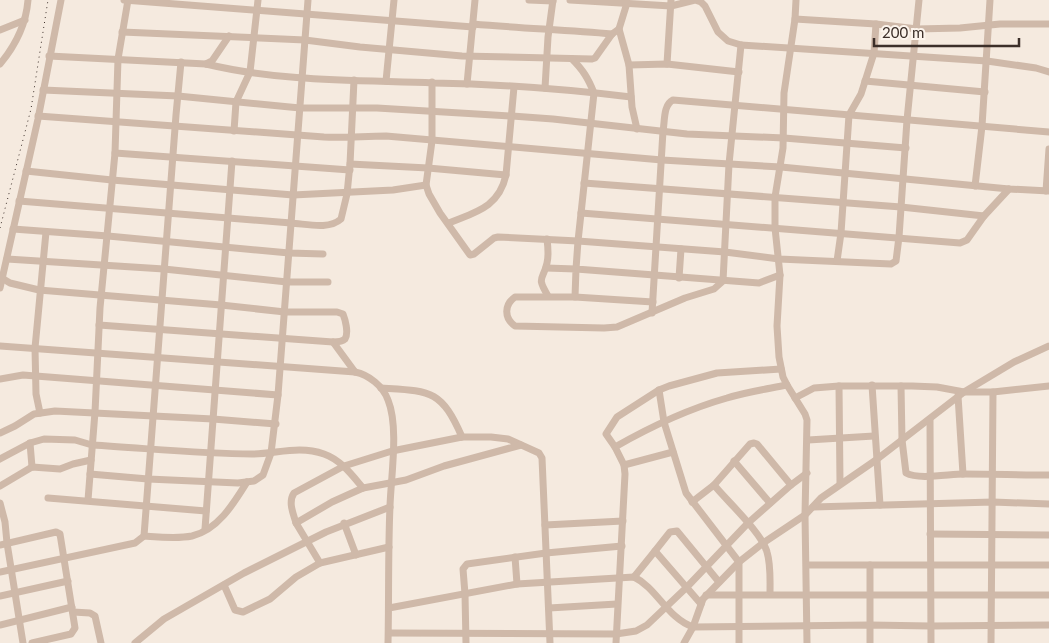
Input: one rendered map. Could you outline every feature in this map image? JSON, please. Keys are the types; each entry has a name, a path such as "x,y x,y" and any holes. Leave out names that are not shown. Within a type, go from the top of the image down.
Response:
{"street":[{"path":"0,64 12,50 20,35 25,20 28,0"},
{"path":"0,288 38,116 61,0"},
{"path":"123,0 392,20 549,28 612,34"},
{"path":"88,500 101,296 115,153 118,59 128,0"},
{"path":"234,131 236,102 250,72 258,0"},
{"path":"90,474 209,482 254,481 263,475 271,453 276,424 308,0"},
{"path":"386,81 394,0"},
{"path":"467,84 475,0"},
{"path":"529,0 553,1 549,28 545,88"},
{"path":"570,0 671,3 695,0 706,6 718,32 728,41 741,45 987,61 1036,68 1049,72"},
{"path":"796,0 791,48 786,72 783,109 784,138 775,197 775,228 780,276 777,326 779,357 787,385 805,414 808,440 805,515 807,643"},
{"path":"432,82 432,141 426,185 429,194 470,254 474,254 498,237 725,252 779,259 894,263 896,261 899,238 907,120 919,0"},
{"path":"975,186 982,126 990,0"},
{"path":"122,32 305,40 470,55 572,59 595,58 612,34 618,29 630,2"},
{"path":"667,64 671,3"},
{"path":"794,19 876,24 917,29 960,28 988,24 1049,24"},
{"path":"0,30 25,20"},
{"path":"837,261 841,233 849,115 861,94 874,53 876,24"},
{"path":"618,29 629,65 631,97 638,129"},
{"path":"206,64 212,61 229,36"},
{"path":"653,302 548,296 516,297 510,301 507,308 509,321 515,326 604,328 617,326 685,298 714,289 723,281 729,164 741,45"},
{"path":"49,56 206,64 227,69 302,79 432,82 545,88 631,97"},
{"path":"572,59 583,69 594,93 580,212 575,297"},
{"path":"144,536 181,62"},
{"path":"629,65 667,64 739,72"},
{"path":"19,201 227,219 330,225 336,223 341,219 347,194 354,80"},
{"path":"865,81 984,92"},
{"path":"448,223 488,205 503,188 506,175 514,87"},
{"path":"43,90 178,96 300,108 353,107 512,116 638,129 906,148"},
{"path":"652,312 663,131 666,107 673,100 1049,132"},
{"path":"38,116 298,135 351,138 386,136 662,160 781,167 1047,191 1049,149"},
{"path":"115,153 296,165 428,168 506,175"},
{"path":"205,529 232,160"},
{"path":"26,171 171,186 293,195 347,194 426,185"},
{"path":"584,183 901,207 984,216"},
{"path":"580,212 726,225 964,242 984,216 1009,189"},
{"path":"13,229 323,254"},
{"path":"40,413 36,394 35,348 46,232"},
{"path":"547,239 548,261 541,281 542,287 548,296"},
{"path":"679,278 681,249"},
{"path":"7,259 164,269 287,282 328,282"},
{"path":"546,268 759,283 780,276"},
{"path":"1,278 17,286 39,290 285,312 337,312 343,314 345,318 346,335 345,339 333,342 282,340 219,333 99,325"},
{"path":"333,342 355,372"},
{"path":"0,346 363,374 381,388 388,398 392,410 388,643"},
{"path":"684,643 693,627 706,595 739,562 805,515 821,498 840,483 876,460 961,394 1014,362 1049,346"},
{"path":"616,643 625,474 624,465 606,434 617,417 659,390 717,373 781,369"},
{"path":"0,379 23,375 278,395"},
{"path":"615,447 664,422 708,404 729,397 787,385"},
{"path":"872,385 880,505"},
{"path":"795,398 814,388 839,386 937,387 961,394 1049,386"},
{"path":"839,386 840,483"},
{"path":"901,386 902,440 906,473 930,476 1049,474"},
{"path":"381,388 412,390 435,396 446,406 455,420 462,437"},
{"path":"659,390 664,422 684,489 739,562 739,643"},
{"path":"991,643 994,392"},
{"path":"961,394 963,474"},
{"path":"0,433 34,414 55,411 276,424"},
{"path":"930,419 931,643"},
{"path":"808,440 874,436"},
{"path":"320,563 296,524 291,502 291,497 294,493 344,466 392,451 462,437 499,437 539,453 542,458 550,643"},
{"path":"0,459 30,443 44,439 76,440 92,445 211,452 271,453 292,450 317,452 326,455 344,466 363,488"},
{"path":"30,443 32,468"},
{"path":"692,502 714,485 750,444 754,443 757,444 791,485"},
{"path":"296,524 332,502 363,488 391,484 444,466 521,445"},
{"path":"624,465 673,452"},
{"path":"0,486 32,468 63,468 91,460"},
{"path":"734,461 770,502"},
{"path":"389,634 616,634 636,631 647,625 686,588 770,502 807,474"},
{"path":"0,572 135,543 144,536 193,536 224,516 246,482"},
{"path":"714,485 764,543 769,557 770,594"},
{"path":"48,498 206,511"},
{"path":"813,507 992,502 1049,504"},
{"path":"135,643 164,620 224,585 306,542 344,524 390,506"},
{"path":"0,507 5,522 3,544 16,592 23,643"},
{"path":"545,525 623,521"},
{"path":"344,524 356,555"},
{"path":"634,577 670,532 677,531 719,582"},
{"path":"3,544 58,533 64,558 75,628 71,634 32,643"},
{"path":"930,534 1049,535"},
{"path":"466,643 464,565 546,553 622,546"},
{"path":"224,585 235,610 243,612 270,599 296,577 320,563 390,548"},
{"path":"654,551 701,604"},
{"path":"515,557 517,584"},
{"path":"806,565 1049,565"},
{"path":"870,565 870,643"},
{"path":"389,608 517,584 634,577 643,582 686,625 693,627 1049,625"},
{"path":"0,596 68,581"},
{"path":"706,595 1049,594"},
{"path":"549,608 617,604"},
{"path":"0,625 73,610 90,613 94,616 101,643"}],"railway":[{"path":"0,228 31,109 48,0"}]}
